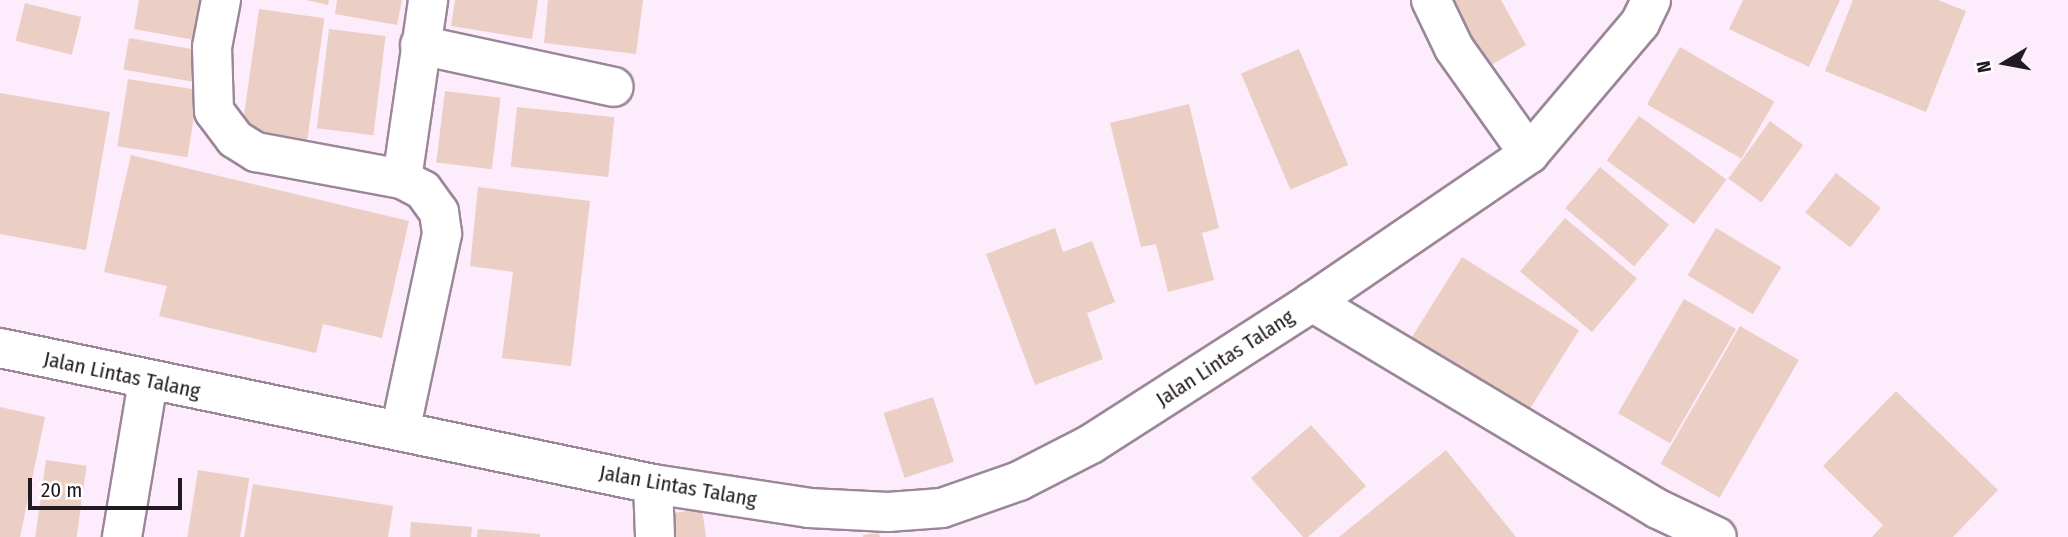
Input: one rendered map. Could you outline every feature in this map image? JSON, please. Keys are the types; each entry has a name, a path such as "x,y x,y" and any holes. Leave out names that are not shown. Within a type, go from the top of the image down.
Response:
{"street":[{"path":"221,0 212,47 214,111 235,139 256,152 402,179 423,190 439,212 442,234 400,430"},
{"path":"402,179 428,0"},
{"path":"1431,0 1454,47 1529,154"},
{"name":"Jalan Lintas Talang","path":"0,348 148,381 400,430 653,484 809,508 888,512 942,508 1019,481 1091,444 1312,302 1529,154 1640,23 1651,0"},
{"path":"420,45 614,87"},
{"path":"1312,302 1658,509 1717,537"},
{"path":"122,537 148,381"},
{"path":"653,484 655,537"}],"building":[{"path":"139,0 207,0 200,41 134,29"},
{"path":"306,0 329,0 328,5"},
{"path":"337,0 402,0 397,25 335,14"},
{"path":"455,0 538,0 532,39 451,26"},
{"path":"548,0 643,0 636,54 544,43"},
{"path":"1442,0 1501,0 1526,45 1482,70"},
{"path":"1743,0 1840,0 1809,67 1729,29"},
{"path":"1853,0 1938,0 1966,11 1926,112 1825,71"},
{"path":"25,3 81,17 72,55 16,41"},
{"path":"259,9 324,18 307,145 241,136"},
{"path":"329,29 386,36 373,135 317,128"},
{"path":"129,38 200,51 194,82 123,70"},
{"path":"1680,47 1774,102 1741,159 1647,104"},
{"path":"1299,49 1348,165 1290,190 1241,74"},
{"path":"128,79 198,90 187,157 117,146"},
{"path":"445,91 501,98 492,169 436,162"},
{"path":"0,93 110,112 86,250 0,234"},
{"path":"1189,104 1219,228 1202,233 1214,280 1168,292 1156,244 1141,247 1110,123"},
{"path":"517,107 614,117 608,177 511,167"},
{"path":"1639,116 1726,179 1694,224 1607,160"},
{"path":"1770,121 1803,145 1761,203 1728,178"},
{"path":"131,155 409,221 382,338 323,324 316,353 159,316 167,286 104,272"},
{"path":"1600,167 1669,225 1634,266 1565,208"},
{"path":"1836,173 1881,208 1850,247 1805,212"},
{"path":"478,187 590,201 571,366 502,358 513,272 470,266"},
{"path":"1565,218 1637,278 1592,332 1520,272"},
{"path":"1055,228 1063,252 1092,241 1115,302 1087,313 1103,359 1035,385 986,254"},
{"path":"1716,228 1781,267 1753,314 1688,275"},
{"path":"1462,257 1579,330 1523,419 1406,346"},
{"path":"1684,299 1736,329 1670,443 1618,413"},
{"path":"1740,326 1799,360 1719,498 1660,464"},
{"path":"1896,391 1998,490 1953,537 1872,537 1883,525 1823,466"},
{"path":"933,397 954,462 905,478 884,413"},
{"path":"0,407 45,417 20,537 0,537"},
{"path":"1311,425 1366,486 1308,537 1303,537 1251,478"},
{"path":"1446,450 1516,537 1339,537"},
{"path":"46,460 87,466 77,537 35,537"},
{"path":"198,470 249,478 240,537 187,537"},
{"path":"253,484 393,506 388,537 244,537"},
{"path":"702,509 706,537 670,537 666,514"},
{"path":"411,522 472,527 471,537 410,537"},
{"path":"478,529 540,534 540,537 477,537"},
{"path":"879,533 880,537 863,537 863,535"}]}
